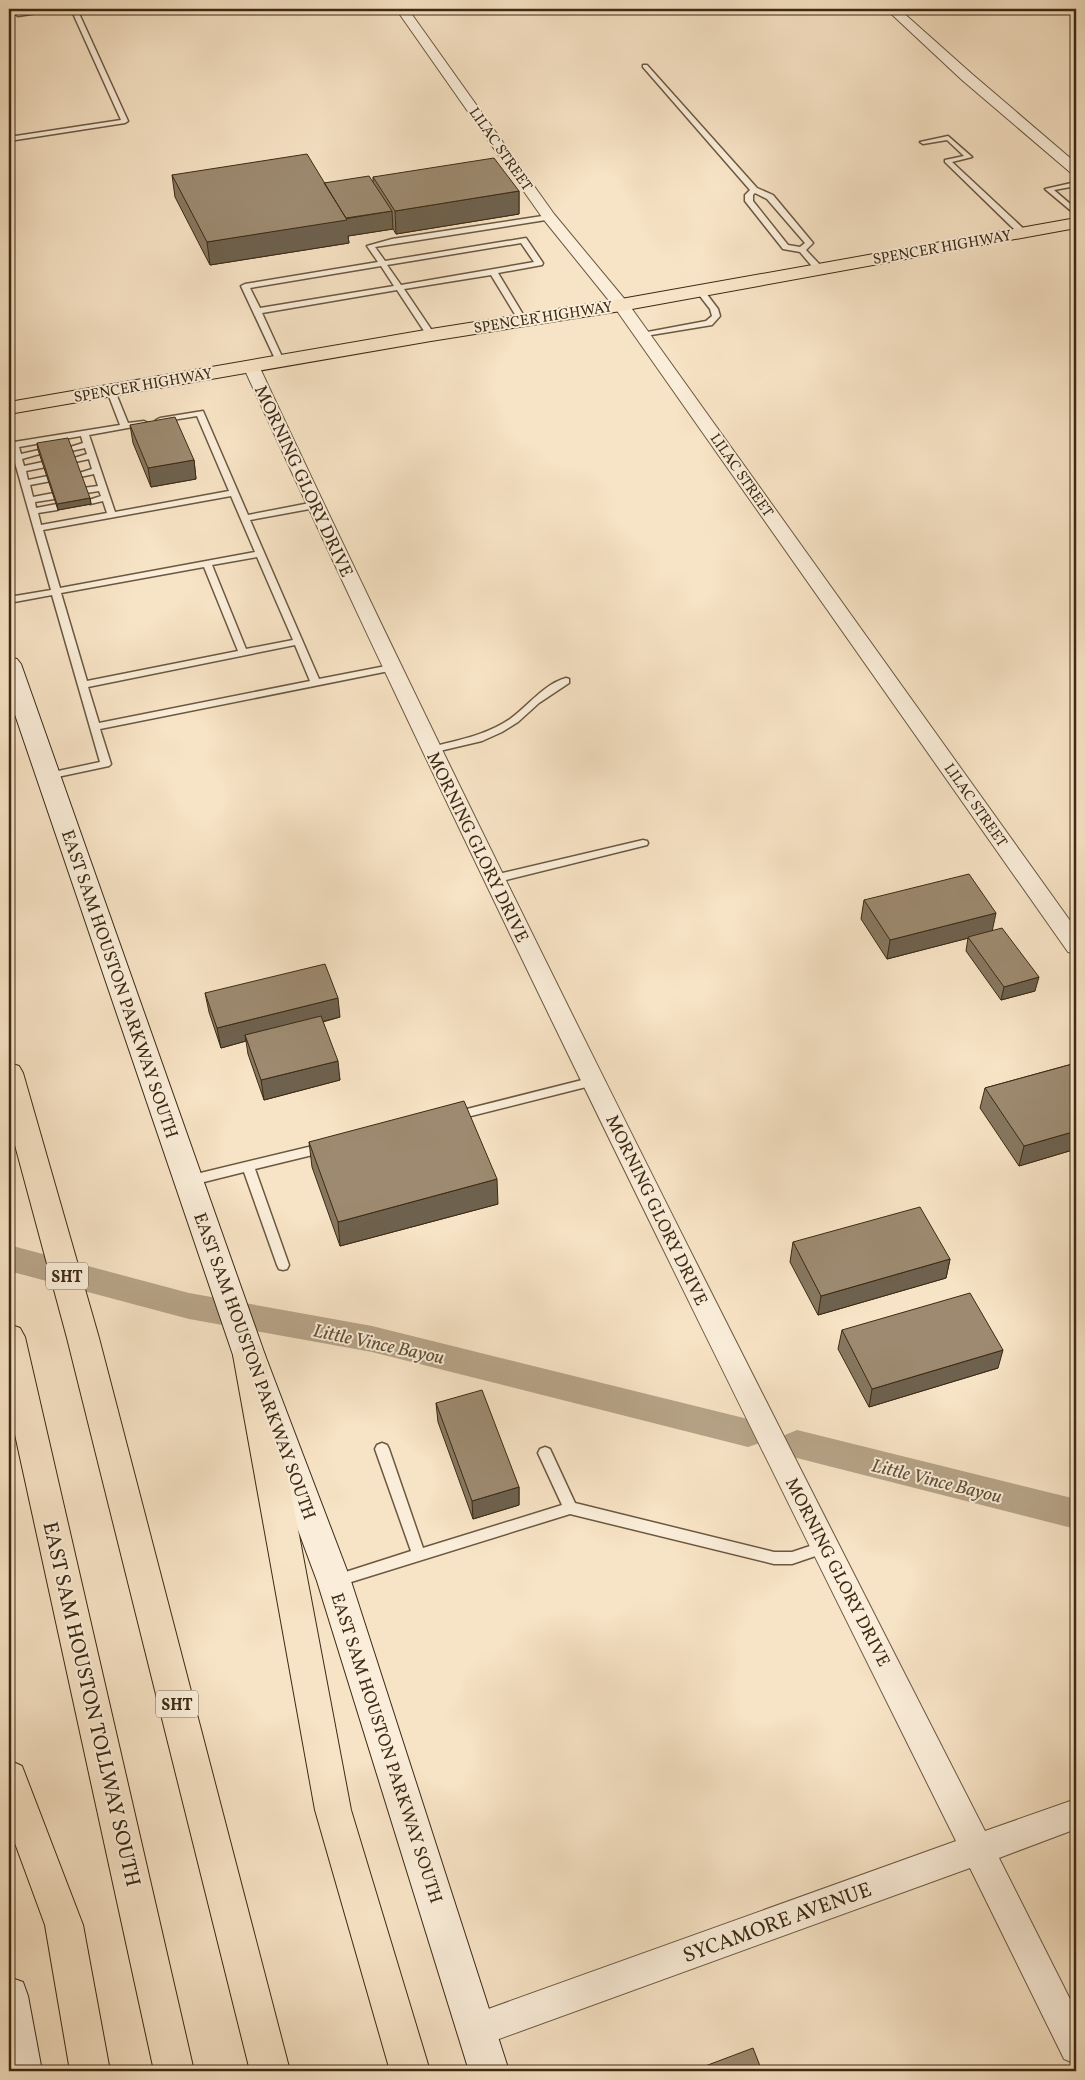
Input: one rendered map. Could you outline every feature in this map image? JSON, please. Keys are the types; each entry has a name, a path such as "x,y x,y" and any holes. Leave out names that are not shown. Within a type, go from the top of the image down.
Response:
{"main road":[{"name":"SPENCER HIGHWAY","path":"9,408 431,335 621,305 1076,223"},
{"name":"EAST SAM HOUSTON PARKWAY SOUTH","path":"9,664 248,1355 334,1581 489,2071"},
{"name":"SHT","path":"9,1073 84,1338 270,2071"},
{"name":"EAST SAM HOUSTON TOLLWAY SOUTH","path":"9,1337 174,2071"},
{"path":"248,1355 333,1810 410,2071"},
{"path":"9,1778 64,1925 90,2071"},
{"path":"9,1996 22,2071"}],"street":[{"name":"LILAC STREET","path":"402,9 549,217 621,305 1076,946"},
{"path":"892,9 1076,170"},
{"name":"MORNING GLORY DRIVE","path":"251,366 314,505 431,750 825,1547 979,1849 1076,2047"},
{"name":"SYCAMORE AVENUE","path":"477,2030 1076,1814"}],"lane":[{"path":"9,16 17,12 61,9"},
{"path":"9,139 125,121 74,9"},
{"path":"645,66 754,190 770,197 809,243 802,250"},
{"path":"923,142 948,138 969,157 946,161 1023,233"},
{"path":"1076,184 1049,189 1076,213"},
{"path":"754,190 749,195 749,201 786,247 802,250 819,269"},
{"path":"431,335 371,246 392,240 549,217"},
{"path":"258,311 539,263 523,240 245,286 280,361"},
{"path":"493,272 523,321"},
{"path":"642,335 709,323 716,316 714,309 700,291"},
{"path":"111,391 125,426"},
{"path":"48,776 106,764 14,445 200,413 316,683"},
{"path":"84,433 112,515"},
{"path":"71,448 88,445"},
{"path":"18,457 39,453"},
{"path":"75,459 92,456"},
{"path":"21,468 43,465"},
{"path":"80,474 96,471"},
{"path":"25,484 48,479"},
{"path":"86,490 102,488"},
{"path":"38,528 234,493"},
{"path":"30,500 54,496"},
{"path":"90,501 106,498"},
{"path":"245,518 314,505"},
{"path":"33,511 57,507"},
{"path":"9,600 260,554"},
{"path":"206,564 243,653"},
{"path":"82,685 298,642"},
{"path":"95,727 391,668"},
{"path":"431,750 479,739 498,730 516,720 536,701 566,681"},
{"path":"494,878 644,843"},
{"path":"440,1119 594,1082"},
{"path":"188,1181 335,1145"},
{"path":"248,1167 283,1265"},
{"path":"382,1449 418,1556"},
{"path":"545,1453 570,1508"},
{"path":"334,1581 570,1508 774,1558 792,1558 825,1547"}],"building":[{"path":"307,154 347,220 207,242 172,175"},
{"path":"494,158 519,191 395,211 373,177"},
{"path":"369,176 392,211 346,218 324,183"},
{"path":"175,417 194,460 148,468 130,425"},
{"path":"68,438 90,498 57,504 37,443"},
{"path":"969,874 996,913 890,940 864,900"},
{"path":"1002,928 1039,977 1004,987 968,937"},
{"path":"325,964 338,998 217,1028 205,993"},
{"path":"321,1016 338,1061 261,1080 245,1035"},
{"path":"1076,1063 1076,1131 1024,1146 985,1088"},
{"path":"464,1101 497,1179 338,1222 309,1142"},
{"path":"920,1207 950,1259 821,1296 793,1242"},
{"path":"970,1293 1003,1350 872,1389 842,1330"},
{"path":"482,1390 519,1487 472,1501 436,1403"},
{"path":"753,2048 762,2071 692,2071"}],"waterway":[{"name":"Little Vince Bayou","path":"9,1258 189,1306 372,1339 748,1433"},
{"name":"Little Vince Bayou","path":"797,1445 1076,1514"}]}
